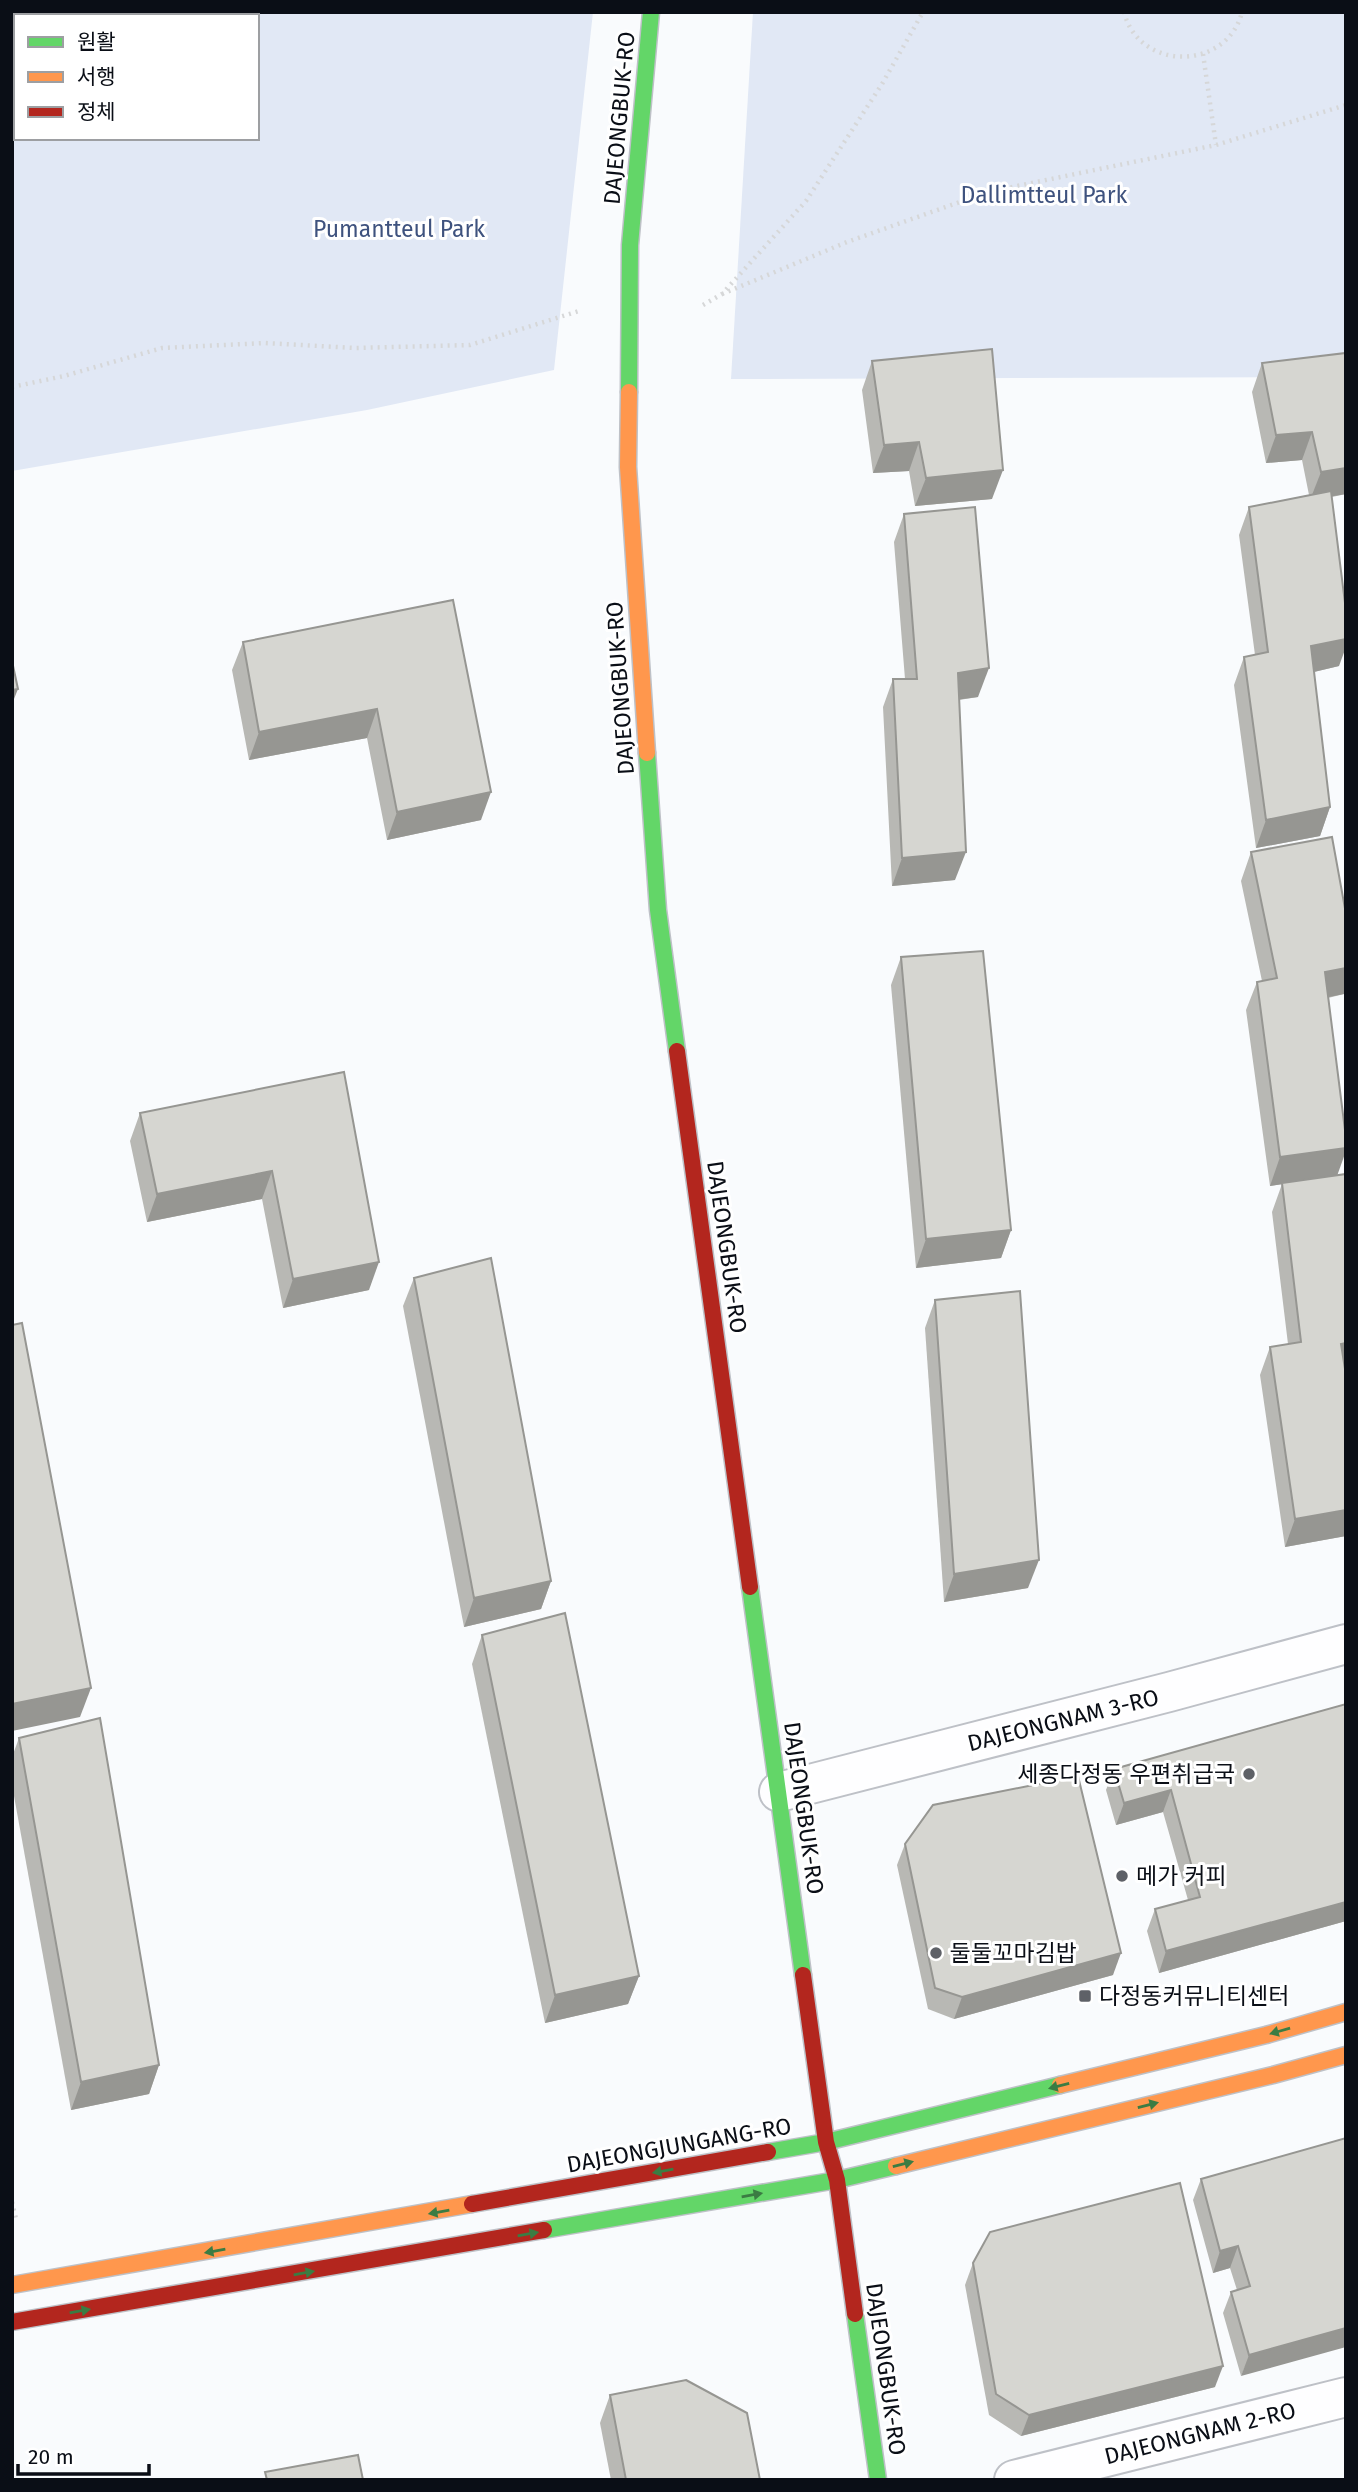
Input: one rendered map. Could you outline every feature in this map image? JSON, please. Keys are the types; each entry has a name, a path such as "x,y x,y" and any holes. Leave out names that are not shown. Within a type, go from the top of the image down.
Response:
{"street":[{"name":"DAJEONGBUK-RO","path":"651,12 630,244 628,467 658,911 826,2142 836,2180 878,2480"},
{"name":"DAJEONGNAM 3-RO","path":"779,1792 1346,1644"},
{"name":"DAJEONGJUNGANG-RO","path":"12,2286 826,2142 1266,2035 1346,2012"},
{"path":"12,2322 836,2180 1346,2055"},
{"name":"DAJEONGNAM 2-RO","path":"1014,2480 1346,2397"}],"path":[{"path":"722,294 806,201 882,84 923,12"},
{"path":"1124,12 1136,36 1152,50 1171,57 1192,58 1212,51 1228,38 1240,21 1242,12"},
{"path":"1203,54 1216,145"},
{"path":"704,305 722,294 847,242 988,192 1216,145 1346,106"},
{"path":"12,387 64,376 162,348 265,343 355,348 470,345 579,311"},
{"path":"12,2202 16,2219"}],"green space":[{"name":"Pumantteul Park","path":"12,12 593,12 554,370 367,410 12,471"},
{"name":"Dallimtteul Park","path":"753,12 1346,12 1346,377 731,379"}],"building":[{"path":"992,349 1003,470 926,478 919,442 884,445 872,361"},
{"path":"1346,353 1346,468 1321,472 1312,432 1276,435 1262,363"},
{"path":"1331,491 1346,611 1346,639 1311,646 1330,807 1266,820 1244,657 1268,652 1249,507"},
{"path":"975,507 989,668 958,673 966,852 902,858 893,679 917,679 904,514"},
{"path":"453,600 491,792 397,812 377,709 259,732 243,642"},
{"path":"12,661 18,689 12,690"},
{"path":"1332,837 1346,914 1346,968 1325,972 1346,1148 1280,1157 1257,982 1277,978 1251,852"},
{"path":"983,951 1011,1230 926,1239 901,957"},
{"path":"344,1072 379,1262 293,1279 272,1171 157,1194 140,1113"},
{"path":"1346,1174 1346,1343 1341,1344 1346,1375 1346,1510 1295,1519 1270,1347 1301,1342 1282,1183"},
{"path":"491,1258 551,1581 474,1598 414,1278"},
{"path":"1020,1291 1039,1560 954,1574 935,1300"},
{"path":"22,1323 91,1688 12,1704 12,1325"},
{"path":"565,1613 639,1976 555,1995 482,1635"},
{"path":"1346,1704 1346,1902 1166,1951 1155,1909 1200,1897 1171,1790 1124,1803 1114,1769"},
{"path":"100,1718 159,2065 81,2082 19,1738"},
{"path":"1078,1776 1121,1953 962,1997 935,1988 905,1844 933,1805"},
{"path":"1346,2138 1346,2328 1249,2355 1231,2292 1250,2286 1238,2246 1220,2251 1201,2179"},
{"path":"1180,2183 1223,2366 1029,2415 996,2394 973,2263 990,2232"},
{"path":"686,2380 747,2413 760,2480 626,2480 610,2395"},
{"path":"358,2455 363,2480 267,2480 265,2472"}],"traffic: fast":[{"path":"629,392 630,245 651,12"},
{"path":"647,753 658,910 677,1051"},
{"path":"750,1587 803,1975"},
{"path":"768,2152 826,2142 1060,2085"},
{"path":"544,2230 837,2180 896,2166"},
{"path":"855,2314 878,2480"}],"traffic: slow":[{"path":"629,392 628,467 647,753"},
{"path":"1060,2085 1266,2035 1346,2012"},
{"path":"896,2166 1346,2055"},
{"path":"12,2285 472,2204"}],"traffic: jam":[{"path":"677,1051 750,1587"},
{"path":"803,1975 826,2142 837,2180 855,2314"},
{"path":"472,2204 768,2152"},
{"path":"12,2322 544,2230"}],"place":[{"name":"세종다정동 우편취급국","path":"1249,1774"},
{"name":"메가 커피","path":"1122,1876"},
{"name":"둘둘꼬마김밥","path":"936,1953"},
{"name":"다정동커뮤니티센터","path":"1085,1996"}]}
